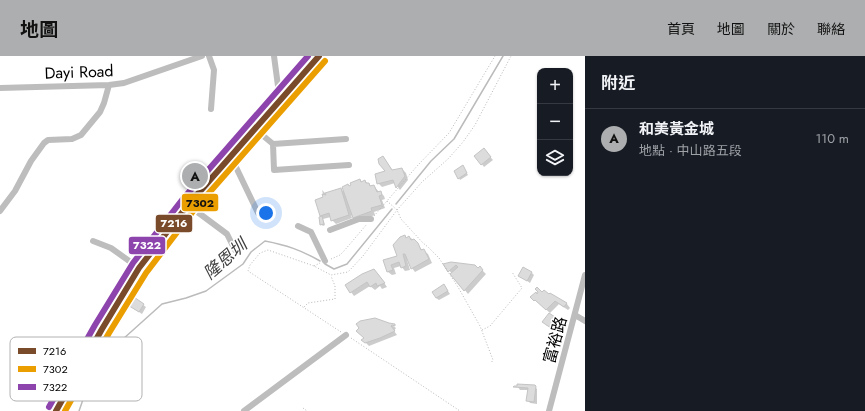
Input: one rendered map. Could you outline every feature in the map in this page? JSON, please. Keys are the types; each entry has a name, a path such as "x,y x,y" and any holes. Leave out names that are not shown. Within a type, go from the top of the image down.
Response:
{"main road":[{"path":"98,337 139,268 188,205 319,56"},
{"path":"56,411 62,401"}],"street":[{"name":"Dayi Road","path":"0,88 109,85 124,83 202,56"},
{"path":"209,56 214,70 211,109"},
{"path":"274,56 280,101"},
{"path":"0,211 15,191 31,161 44,143 48,140 72,139 81,135 100,112 109,85"},
{"path":"256,129 273,144 346,139"},
{"path":"273,144 274,170 349,165"},
{"path":"230,158 234,163 258,213"},
{"path":"188,205 227,234 235,250"},
{"path":"330,230 359,220 371,219"},
{"path":"298,226 311,232 325,261"},
{"path":"93,241 111,248 139,268"},
{"name":"富裕路","path":"549,411 585,275"},
{"path":"574,316 585,320"},
{"path":"244,411 346,335"}],"path":[{"path":"314,266 340,255 418,165 449,133 495,56"},
{"path":"460,411 248,271 250,265 260,253 268,250 314,266 331,275 348,272 363,256 397,210 422,182 448,159 471,131 511,56"},
{"path":"387,200 397,210 401,219 439,258 458,287 482,330 493,360 491,363"},
{"path":"482,330 490,326 522,288 512,272"},
{"path":"304,308 308,303 335,299 331,275"},
{"path":"303,408 307,411"}],"building":[{"path":"484,148 491,157 481,165 474,156"},
{"path":"383,156 392,170 402,168 405,176 396,188 393,180 377,184 375,174 385,171 379,164 378,159"},
{"path":"199,165 206,171 190,191 187,188 190,185 186,182 186,178"},
{"path":"463,165 467,173 458,179 454,171"},
{"path":"360,179 361,182 365,180 370,186 374,185 377,192 381,191 382,195 379,196 382,205 371,208 372,211 353,218 342,187 348,184 349,186 351,185 350,183"},
{"path":"341,188 349,215 331,221 329,213 320,216 315,200 323,197 322,194 326,195 325,193"},
{"path":"322,216 324,224 320,225 319,217"},
{"path":"405,235 406,238 409,236 411,240 414,239 418,243 421,250 424,249 429,259 411,269 405,254 403,254 406,266 401,268 399,262 391,265 393,270 387,272 383,260 397,256 393,245 400,237"},
{"path":"451,262 475,265 478,268 480,266 483,270 464,291 450,274 458,267 456,265 448,272 443,264"},
{"path":"523,267 532,272 527,281 518,276"},
{"path":"374,269 385,283 377,286 376,283 370,287 367,282 350,293 345,285 362,274"},
{"path":"444,284 448,291 436,298 432,292"},
{"path":"537,287 542,292 544,290 567,303 564,307 555,301 546,310 530,297 536,292 537,294 538,292 535,289"},
{"path":"131,295 144,304 139,312 126,304"},
{"path":"549,313 558,319 551,328 542,322"},
{"path":"375,318 395,324 395,326 391,326 395,331 365,343 361,340 364,338 356,331 359,328 356,324 360,321"},
{"path":"517,384 536,386 534,402 526,401 528,388 513,387 517,386"}],"waterway":[{"name":"隆恩圳","path":"396,204 431,161 454,139 503,56"},
{"name":"隆恩圳","path":"325,264 334,269 347,264 392,209"},
{"name":"隆恩圳","path":"125,337 162,304 206,291 243,264 251,252 265,241 293,248 320,261"},
{"name":"隆恩圳","path":"79,411 82,401"}],"transit line":[{"name":"7322","path":"88,337 133,263 182,200 308,56"},
{"name":"7216","path":"98,337 139,268 188,205 319,56"},
{"name":"7302","path":"107,337 146,273 194,210 325,61"},
{"name":"7322","path":"49,407 52,401"},
{"name":"7216","path":"56,411 62,401"},
{"name":"7302","path":"65,411 71,401"}],"place":[{"name":"和美黃金城","path":"195,176"}]}
